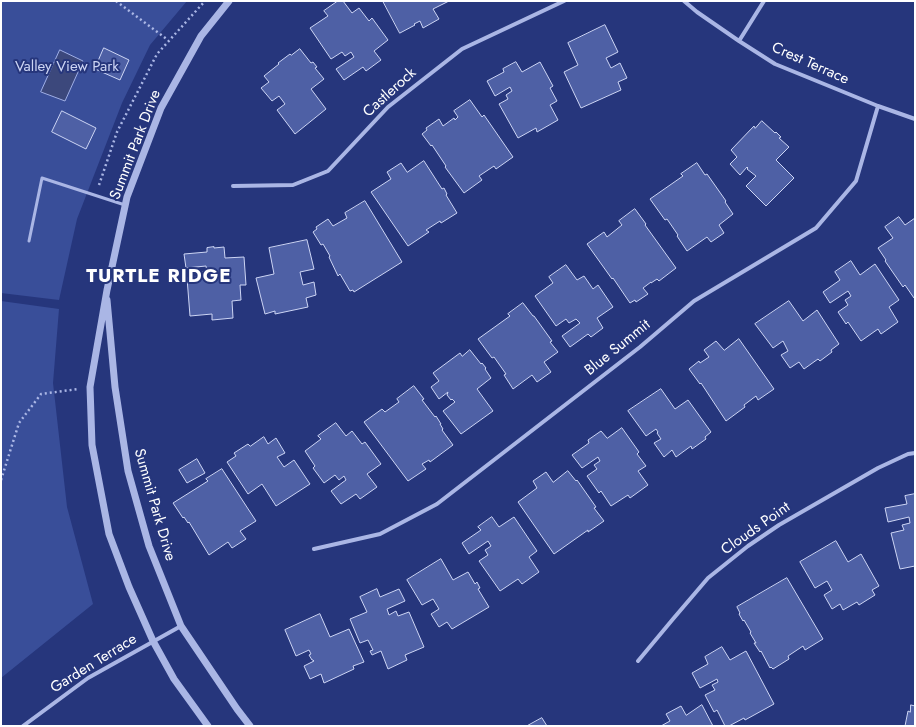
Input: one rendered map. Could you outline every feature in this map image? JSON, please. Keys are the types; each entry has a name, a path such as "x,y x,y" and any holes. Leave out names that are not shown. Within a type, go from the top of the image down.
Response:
{"street":[{"name":"Summit Park Drive","path":"208,726 174,679 153,641 129,587 109,534 92,445 90,387 106,290 125,205 161,108 201,36 229,1"},
{"name":"Castlerock","path":"233,186 293,185 328,171 388,107 462,48 564,1"},
{"name":"Crest Terrace","path":"684,1 738,41 775,64 878,106 915,119"},
{"path":"738,41 764,1"},
{"name":"Blue Summit","path":"314,549 380,534 436,504 640,347 694,301 816,228 856,181 878,106"},
{"name":"Summit Park Drive","path":"106,290 115,387 128,471 149,546 181,626 250,726"},
{"name":"Clouds Point","path":"638,661 708,578 748,546 779,525 878,468 908,454 915,453"},
{"name":"Garden Terrace","path":"23,726 88,678 181,626"}],"lane":[{"path":"29,241 42,178 125,205"}],"path":[{"path":"116,1 168,40"},
{"path":"96,195 117,132 157,54 168,40 205,1"},
{"path":"1,480 19,422 41,394 90,387"}],"green space":[{"name":"Valley View Park","path":"1,1 187,1 150,45 122,103 77,219 59,300 1,293"},
{"path":"1,301 59,309 53,383 67,507 93,604 1,678"}],"shaded area":[{"path":"60,50 83,61 65,101 41,92"}],"building":[{"path":"338,1 343,1 352,13 359,8 369,21 372,18 388,40 374,51 381,60 366,71 363,67 344,80 336,69 354,57 351,52 345,56 342,52 331,59 310,28 328,16 324,11"},
{"path":"383,1 449,1 433,9 439,19 423,28 420,21 400,33"},
{"path":"605,25 618,52 606,58 611,68 620,63 627,78 618,82 621,90 581,108 564,72 578,65 568,43"},
{"path":"104,48 129,60 120,80 95,69"},
{"path":"300,49 311,63 313,62 317,67 315,68 324,79 311,89 326,109 295,134 277,110 285,104 279,96 272,101 261,88 269,82 264,76 290,54 291,55"},
{"path":"516,62 522,72 540,62 553,86 550,88 557,101 550,105 558,120 537,132 536,128 518,138 499,104 508,99 506,95 512,91 510,87 495,96 487,81 504,72 503,69"},
{"path":"470,100 482,117 484,115 513,157 496,169 494,166 479,176 482,180 464,193 445,167 446,166 432,145 431,146 422,134 427,130 426,128 439,119 443,126 454,118 455,120 458,117 454,111"},
{"path":"62,111 96,128 86,149 52,132"},
{"path":"762,121 775,133 776,132 781,137 779,138 789,147 776,160 794,178 766,206 746,186 756,176 747,169 747,167 740,175 730,164 737,157 731,150 754,126 755,128"},
{"path":"424,161 442,189 444,188 447,194 446,195 457,213 426,230 429,232 408,246 371,192 391,179 387,172 401,163 407,172"},
{"path":"697,163 705,175 707,174 726,201 725,202 733,214 719,225 724,233 711,242 707,237 687,251 667,219 665,220 650,199 683,176 681,174"},
{"path":"365,201 402,262 354,292 353,290 350,291 340,274 338,276 329,257 330,256 323,244 321,245 313,232 317,229 316,227 328,219 333,226 347,218 345,213"},
{"path":"635,209 676,268 659,281 657,279 643,288 648,294 636,302 635,300 630,303 587,244 604,232 607,237 622,225 619,221"},
{"path":"899,217 905,225 915,218 914,298 905,285 903,287 878,248 893,238 885,227"},
{"path":"307,240 314,269 300,272 303,285 314,282 316,295 306,298 308,307 275,314 275,311 265,314 256,278 274,274 269,248"},
{"path":"224,247 225,258 244,257 246,285 240,285 241,300 232,301 233,318 212,320 212,314 190,316 187,278 199,277 199,272 207,272 206,266 186,268 184,254 207,252 207,248"},
{"path":"851,261 860,275 875,264 899,300 889,307 898,322 881,334 878,329 861,341 848,322 846,324 838,312 848,305 845,300 851,296 848,291 830,303 823,292 840,280 835,272"},
{"path":"566,265 577,280 584,276 593,289 598,285 613,307 597,318 603,328 591,337 588,334 570,347 562,336 580,323 576,319 569,323 566,319 556,326 535,296 553,283 549,277"},
{"path":"789,301 803,321 817,310 839,344 831,350 832,352 820,361 818,359 804,369 799,362 790,368 781,355 788,351 783,341 773,348 755,324"},
{"path":"523,303 552,341 550,342 558,352 544,362 551,372 537,382 532,375 513,389 504,375 506,374 494,357 492,358 478,339 510,316 508,314"},
{"path":"739,339 774,389 758,400 756,396 744,405 745,407 726,421 701,383 700,384 689,369 699,361 700,363 709,357 704,350 716,341 724,350"},
{"path":"470,350 486,368 485,369 491,378 477,389 493,411 461,434 443,411 455,402 447,395 448,392 439,399 431,387 439,381 433,373 460,353 462,356"},
{"path":"414,386 424,399 422,400 435,417 436,416 441,424 442,430 453,445 430,462 429,460 422,464 426,469 408,481 364,422 382,409 385,412 399,402 397,399"},
{"path":"661,389 675,409 688,400 711,432 705,437 706,439 692,449 691,446 676,457 672,450 664,457 654,443 661,439 656,429 646,436 628,411"},
{"path":"336,423 346,436 352,431 362,444 365,442 381,464 367,474 377,487 360,499 356,494 341,504 331,491 346,480 344,476 339,480 335,475 324,483 313,468 315,466 305,451 321,439 318,436"},
{"path":"622,428 639,452 637,454 646,466 638,471 648,485 630,498 628,495 611,506 601,491 599,493 587,476 597,469 594,465 600,461 598,457 582,468 572,455 589,443 588,440 601,431 607,438"},
{"path":"264,437 268,444 276,438 285,453 277,457 284,467 294,460 310,484 276,506 262,484 248,494 227,462 236,456 234,453 248,444 250,446"},
{"path":"197,459 205,473 187,483 179,470"},
{"path":"222,469 256,521 240,531 246,539 232,548 228,542 209,555 189,522 188,523 184,517 183,518 173,503 208,481 206,479"},
{"path":"568,471 576,481 577,480 596,507 594,508 604,521 588,532 588,530 554,554 518,502 537,488 533,481 546,472 553,482"},
{"path":"915,494 915,566 900,569 891,533 904,530 902,525 910,523 909,517 888,522 885,508 907,504 905,496"},
{"path":"492,517 499,527 514,517 537,551 529,557 539,572 522,584 518,579 500,591 479,561 488,555 485,550 491,546 488,541 469,554 462,543 481,530 478,527"},
{"path":"836,541 848,562 861,554 879,586 872,590 875,595 859,605 857,602 843,610 840,604 832,609 824,595 832,590 827,581 815,588 800,562"},
{"path":"441,559 453,580 468,572 475,584 477,582 480,588 478,589 489,607 452,629 447,622 439,627 431,614 439,609 433,599 422,605 407,580"},
{"path":"787,578 823,639 805,650 803,646 788,656 789,659 773,669 771,667 770,668 761,651 760,652 754,643 756,643 744,620 743,621 739,614 740,613 737,607"},
{"path":"377,589 380,597 399,589 405,601 387,609 389,615 396,611 398,616 409,612 424,647 405,655 407,660 388,669 381,651 372,655 370,651 373,650 368,640 360,643 350,619 367,612 360,597"},
{"path":"320,614 330,637 349,629 364,662 353,666 354,669 324,683 321,674 310,679 304,666 314,661 309,655 311,654 309,650 296,656 285,630"},
{"path":"722,647 730,660 746,651 774,704 745,720 744,718 729,726 725,726 717,710 714,712 705,695 715,690 712,685 718,682 717,679 700,688 692,673 708,664 705,657"},
{"path":"702,705 713,726 661,726 670,721 666,714 681,706 686,715"},
{"path":"911,705 915,706 915,726 905,726 908,711 910,712"},
{"path":"542,718 547,726 527,726"}],"district":[{"name":"TURTLE RIDGE","path":"159,277"}]}
